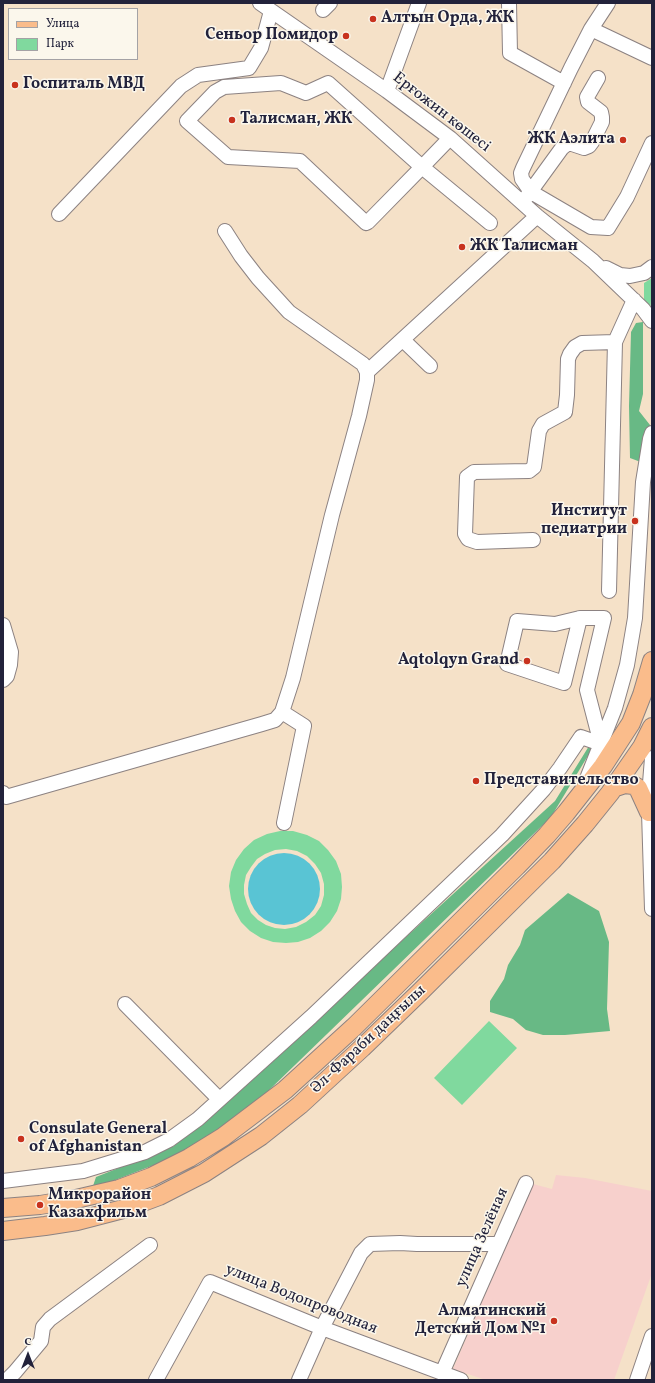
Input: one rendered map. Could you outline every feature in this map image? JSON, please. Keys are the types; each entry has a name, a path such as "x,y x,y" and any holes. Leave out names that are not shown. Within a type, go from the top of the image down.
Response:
{"main road":[{"path":"3,1208 76,1199 119,1189 151,1177 188,1158 223,1137 285,1090 354,1027 517,866 547,835 580,797 603,766 631,723 642,695 652,660"},
{"name":"Әл-Фараби даңғылы","path":"3,1231 77,1221 127,1208 160,1196 204,1173 261,1136 300,1105 362,1048 552,861 585,824 613,788 642,747 652,727"},
{"path":"613,788 625,784 638,788 649,812"}],"street":[{"name":"Ерғожин көшесі","path":"260,3 387,91 526,197 537,216 593,261 634,300 652,321"},
{"path":"387,91 419,3"},
{"path":"509,3 510,53 564,83"},
{"path":"526,197 521,173 591,29 608,3"},
{"path":"59,214 181,86 198,74 249,68 261,48 272,11"},
{"path":"591,29 652,58"},
{"path":"526,197 562,148 567,144 584,148 589,146 592,142 602,122 602,117 601,112 588,102 587,97 598,78"},
{"path":"450,138 422,167 368,222 366,223 300,161 228,157 187,121 215,92 224,87 281,83 306,93 328,83 422,167 490,223"},
{"path":"526,197 591,227 608,228 627,197 652,143"},
{"path":"367,372 537,216"},
{"path":"3,793 6,797 262,724 275,720 282,712 293,678 332,515 360,416 367,380 367,372 363,364 289,312 258,278 241,256 225,231"},
{"name":"Ерғожин көшесі","path":"593,261 620,275 630,276 644,273 652,267"},
{"path":"609,591 615,342 634,300"},
{"path":"403,340 430,366"},
{"path":"533,540 476,542 468,539 465,534 467,476 474,472 529,471 534,467 539,431 543,424 565,412 568,359 570,354 575,347 582,343 615,342"},
{"path":"580,797 615,708 627,665 635,618 643,482 652,433"},
{"path":"580,618 564,683 507,664 517,620 555,624 580,618 604,618 587,690 601,744"},
{"path":"3,625 11,652 7,676 3,680"},
{"path":"282,712 304,726 284,823"},
{"path":"3,1181 83,1171 145,1152 169,1140 198,1119 311,1016 502,835 544,789 581,737 601,744"},
{"path":"652,758 649,812 652,908"},
{"path":"125,1004 219,1099"},
{"name":"улица Зелёная","path":"442,1373 526,1183"},
{"path":"299,1380 322,1328 361,1253 370,1244 498,1244"},
{"path":"7,1380 41,1341 43,1327 50,1319 150,1245"},
{"name":"улица Водопроводная","path":"156,1380 210,1282 322,1328 461,1380"},
{"path":"637,1380 652,1336"}],"shaded area":[{"name":"Алматинский Детский Дом №1","path":"556,1175 585,1178 652,1191 652,1273 614,1380 486,1380 453,1369 533,1184 552,1189"}],"green space":[{"path":"652,278 650,316 644,305 644,283"},
{"path":"643,322 643,394 639,411 650,425 646,464 630,458 629,406 631,332 636,323"},
{"path":"589,746 592,749 551,817 263,1096 228,1123 172,1158 92,1189 96,1177 174,1146 235,1093 555,801"},
{"path":"280,831 293,831 307,835 319,841 336,861 341,874 342,887 341,899 337,911 330,922 321,931 310,938 298,942 286,943 273,942 261,938 250,931 241,922 235,911 229,886 231,872 236,860 244,849 254,840 267,834","holes":["286,849 297,851 307,856 321,873 324,884 324,895 321,906 315,915 296,927 285,929 266,925 251,913 247,904 244,894 246,875 257,859 265,854 275,850"]},
{"path":"568,893 599,911 609,942 607,1009 610,1031 565,1035 543,1035 526,1030 513,1019 490,1012 490,1001 504,979 508,965 520,945 525,930"},
{"path":"489,1021 517,1048 462,1105 434,1078"}],"water":[{"path":"284,853 304,859 314,869 320,889 314,909 304,919 284,925 264,919 254,909 248,889 254,869 264,859"}],"place":[{"name":"Алтын Орда, ЖК","path":"373,19"},
{"name":"Сеньор Помидор","path":"346,36"},
{"name":"Госпиталь МВД","path":"15,85"},
{"name":"Талисман, ЖК","path":"232,120"},
{"name":"ЖК Аэлита","path":"623,140"},
{"name":"ЖК Талисман","path":"462,247"},
{"name":"Институт педиатрии","path":"635,521"},
{"name":"Aqtolqyn Grand","path":"527,661"},
{"name":"Представительство","path":"476,781"},
{"name":"Consulate General of Afghanistan","path":"21,1139"},
{"name":"Микрорайон Казахфильм","path":"40,1205"},
{"name":"Алматинский Детский Дом №1","path":"554,1321"}]}
